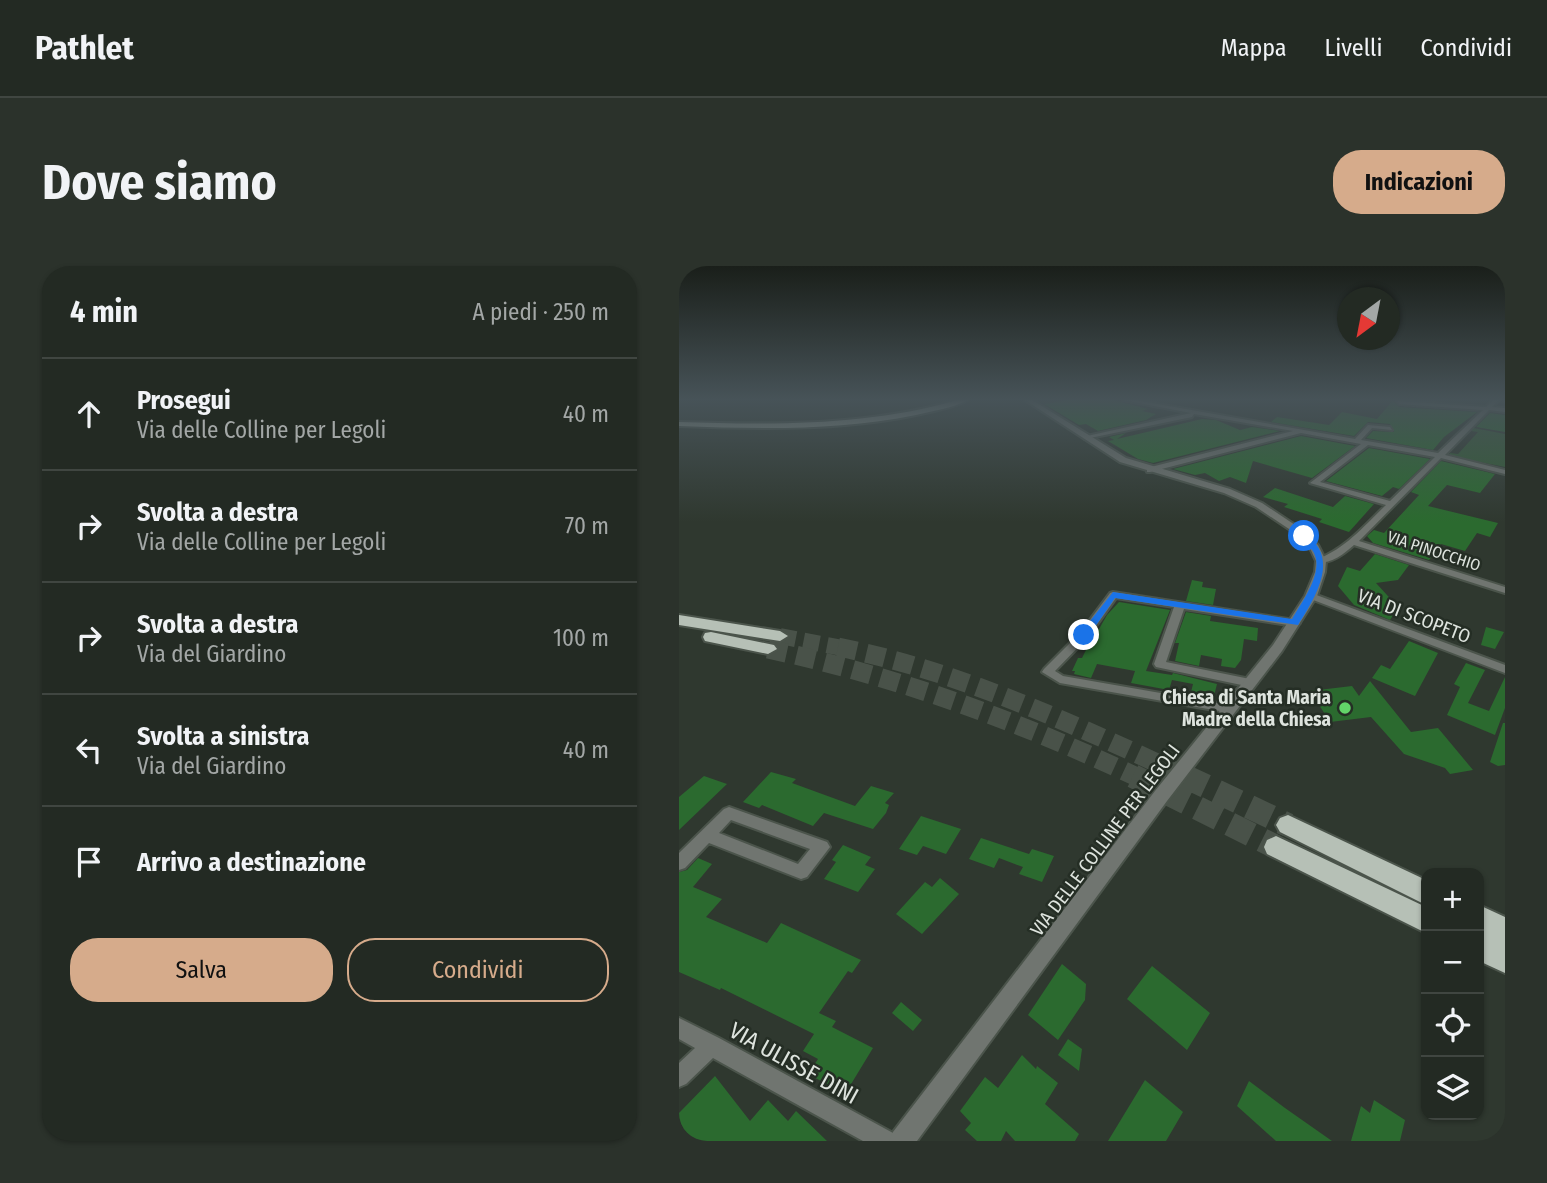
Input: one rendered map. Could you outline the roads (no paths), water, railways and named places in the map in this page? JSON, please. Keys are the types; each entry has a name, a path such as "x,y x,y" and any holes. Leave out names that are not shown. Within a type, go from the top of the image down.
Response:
{"highway":[{"path":"679,620 774,643"},
{"path":"679,632 774,643"},
{"path":"1421,891 1282,836 1421,917"},
{"path":"1484,920 1505,931"},
{"path":"1484,948 1505,959"}],"street":[{"path":"1091,441 1116,457 1150,470 1215,487 1259,505 1298,531 1314,547 1321,561"},
{"path":"1150,470 1264,441"},
{"path":"1356,441 1441,456 1502,472"},
{"name":"VIA PINOCCHIO","path":"1321,561 1338,554 1353,542 1456,441"},
{"path":"1362,442 1314,483 1391,504"},
{"name":"VIA PINOCCHIO","path":"1353,542 1505,590"},
{"name":"VIA DELLE COLLINE PER LEGOLI","path":"901,1141 1295,623 1311,596 1321,561"},
{"path":"1231,709 1060,679 1048,672 1084,635 1113,595 1295,623"},
{"name":"VIA DI SCOPETO","path":"1311,596 1505,669"},
{"path":"1180,605 1160,664 1251,683"},
{"path":"679,863 707,835 729,813 822,847 801,872 707,835"},
{"name":"VIA ULISSE DINI","path":"679,1028 885,1141"},
{"path":"679,1077 712,1045"}],"tunnel":[{"path":"780,636 847,649"},
{"path":"838,647 847,649"},
{"path":"768,649 864,673 956,702 1047,737 1137,777"},
{"path":"847,649 883,657 972,685 1060,719 1187,777"},
{"path":"1133,776 1276,847"},
{"path":"1184,776 1288,825"}],"place":[{"name":"Chiesa di Santa Maria Madre della Chiesa","path":"1345,708"}]}
